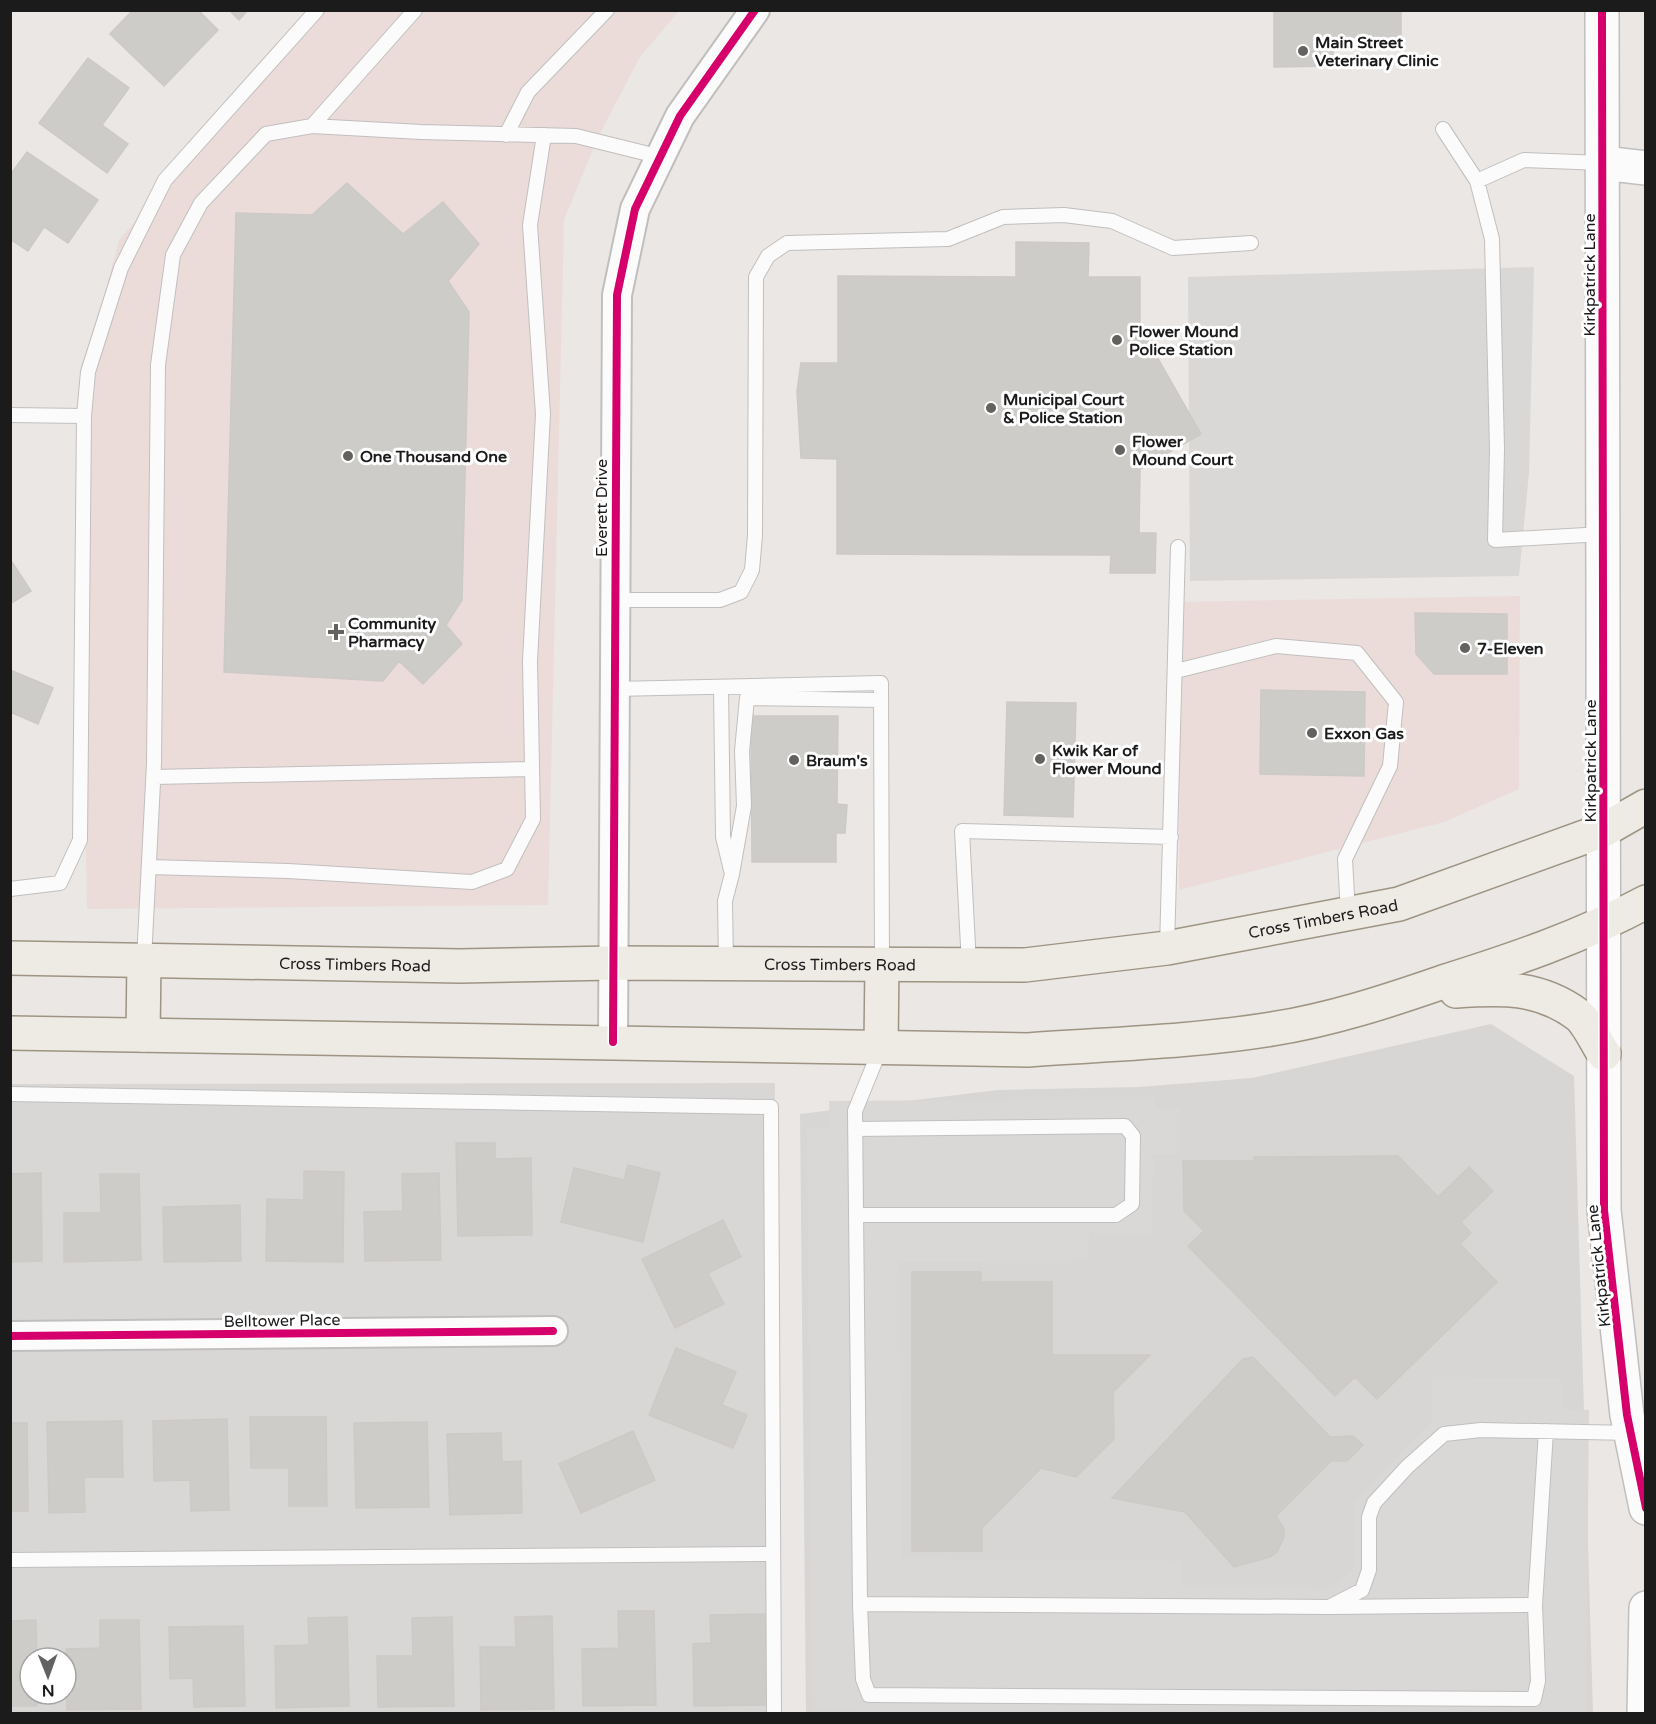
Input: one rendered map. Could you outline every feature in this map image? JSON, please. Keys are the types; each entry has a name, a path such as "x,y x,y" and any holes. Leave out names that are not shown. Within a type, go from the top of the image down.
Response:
{"main road":[{"name":"Cross Timbers Road","path":"10,958 460,966 613,963 1025,965 1167,948 1399,904 1604,830 1646,806"},
{"path":"10,1033 1028,1050 1179,1041 1274,1028 1350,1011 1409,994 1514,959 1604,925 1646,902"},
{"path":"143,1035 144,961"},
{"path":"881,1047 882,964"},
{"path":"1409,994 1507,988 1543,996 1579,1016 1604,1054"}],"street":[{"name":"Everett Drive","path":"613,1042 617,295 635,209 680,116 754,10"},
{"name":"Kirkpatrick Lane","path":"1602,10 1604,1210 1638,1433 1646,1508"},
{"path":"1603,163 1646,168"},
{"name":"Belltower Place","path":"10,1336 553,1331"},
{"path":"1644,1713 1646,1608"}],"lane":[{"path":"10,889 60,883 80,840 84,416 88,372 121,268 165,180 317,10"},
{"path":"312,126 415,10"},
{"path":"506,135 528,92 607,10"},
{"path":"144,961 154,777 159,365 173,255 201,203 266,134 312,126 576,136 661,157"},
{"path":"1443,129 1477,181 1492,239 1497,449 1495,540 1603,534"},
{"path":"149,867 472,882 507,869 533,819 530,661 543,414 531,225 544,135"},
{"path":"1477,181 1524,160 1603,163"},
{"path":"614,600 720,600 741,592 752,570 755,535 756,277 768,256 787,243 948,240 1003,217 1064,215 1112,221 1173,248 1251,243"},
{"path":"10,415 84,416"},
{"path":"1167,948 1178,547"},
{"path":"1176,671 1276,646 1357,653 1395,702 1390,766 1345,859 1348,913"},
{"path":"614,689 881,683 882,964"},
{"path":"721,687 723,837 732,874"},
{"path":"726,963 725,901 744,806 742,751 747,698 881,700"},
{"path":"154,777 532,769"},
{"path":"969,964 962,831 1171,837"},
{"path":"881,1047 855,1111 861,1604 863,1679 869,1695 1534,1699 1538,1681 1535,1605 1546,1431"},
{"path":"10,1094 771,1107 771,1554 774,1713"},
{"path":"855,1129 1125,1126 1133,1136 1132,1204 1116,1215 856,1215"},
{"path":"1329,1607 1362,1590 1370,1570 1370,1517 1374,1503 1407,1467 1444,1434 1481,1430 1638,1433"},
{"path":"10,1560 771,1554"},
{"path":"861,1604 1329,1607 1535,1605"}],"shaded area":[{"path":"318,11 679,11 640,57 598,137 564,220 548,905 87,909 78,423 97,324 119,240"},
{"path":"1534,267 1529,473 1519,576 1190,581 1188,277"},
{"path":"1520,596 1519,789 1444,822 1179,890 1180,696 1174,602"},
{"path":"1491,1024 1574,1076 1593,1713 806,1713 800,1114 998,1090 1139,1087 1252,1078"},
{"path":"775,1083 766,1713 11,1713 10,1084"},
{"path":"1154,1099 1155,1109 1180,1109 1179,1153 1153,1154 1152,1233 1089,1233 1088,1260 899,1262 903,1559 1182,1561 1182,1587 1333,1588 1353,1569 1353,1504 1432,1421 1432,1377 1561,1378 1561,1409 1589,1410 1586,1713 812,1711 807,1128 830,1128 829,1101"}],"building":[{"path":"133,10 198,10 218,30 164,86 110,34"},
{"path":"229,10 248,10 239,20"},
{"name":"Main Street Veterinary Clinic","path":"1274,10 1401,10 1401,37 1333,37 1333,66 1274,67"},
{"path":"88,58 129,88 102,125 128,144 107,173 39,123"},
{"path":"27,152 98,200 68,243 44,227 28,251 10,239 10,175"},
{"name":"One Thousand One","path":"347,183 403,234 443,202 479,244 448,281 469,312 462,600 446,625 462,644 423,684 399,661 383,681 224,672 236,213 312,215"},
{"name":"Municipal Court & Police Station","path":"1016,242 1089,243 1088,277 1140,277 1140,327 1201,434 1140,469 1139,533 1156,533 1155,573 1110,573 1111,555 837,554 837,459 801,458 797,391 801,363 838,363 838,276 1016,277"},
{"path":"10,559 31,591 10,604"},
{"path":"1415,613 1507,614 1507,674 1434,674 1416,654"},
{"path":"10,670 53,688 38,724 10,712"},
{"name":"Exxon Gas","path":"1261,690 1365,692 1364,776 1260,774"},
{"name":"Kwik Kar of Flower Mound","path":"1007,702 1076,703 1073,817 1004,815"},
{"name":"Braum's","path":"751,716 838,716 837,804 847,805 845,833 836,833 836,862 752,862"},
{"path":"456,1143 495,1143 495,1159 531,1158 532,1235 458,1236"},
{"path":"1398,1156 1438,1197 1469,1167 1493,1191 1461,1222 1471,1233 1460,1244 1497,1282 1377,1399 1355,1377 1335,1396 1188,1246 1204,1231 1184,1211 1183,1161 1254,1161 1254,1157"},
{"path":"628,1165 660,1173 643,1242 561,1222 574,1168 624,1180"},
{"path":"304,1171 344,1172 343,1262 266,1261 267,1199 304,1200"},
{"path":"41,1173 42,1261 10,1262 10,1174"},
{"path":"439,1173 441,1260 365,1261 364,1212 403,1211 402,1174"},
{"path":"100,1174 139,1174 141,1260 64,1262 64,1213 101,1213"},
{"path":"240,1205 241,1261 164,1262 163,1207"},
{"path":"723,1220 741,1257 708,1273 724,1304 675,1328 642,1259"},
{"path":"912,1272 981,1272 981,1282 1052,1282 1052,1355 1150,1355 1113,1392 1114,1439 1076,1477 1041,1468 982,1528 982,1551 912,1551"},
{"path":"676,1348 736,1372 722,1405 747,1415 733,1448 649,1415"},
{"path":"1253,1357 1330,1437 1353,1436 1363,1445 1347,1461 1331,1461 1276,1516 1284,1529 1284,1537 1277,1552 1270,1557 1234,1567 1185,1512 1112,1498 1243,1359"},
{"path":"250,1417 326,1417 327,1506 289,1506 289,1468 251,1468"},
{"path":"227,1419 229,1510 191,1511 190,1480 154,1481 153,1421"},
{"path":"122,1421 123,1477 84,1477 85,1512 49,1513 47,1422"},
{"path":"427,1422 429,1507 356,1508 354,1423"},
{"path":"10,1423 27,1423 28,1511 10,1511"},
{"path":"633,1431 655,1480 581,1513 559,1464"},
{"path":"501,1433 502,1462 521,1461 522,1513 450,1515 447,1434"},
{"path":"618,1611 654,1611 656,1705 583,1706 582,1649 619,1648"},
{"path":"767,1614 769,1705 694,1706 693,1644 711,1643 710,1615"},
{"path":"552,1616 554,1709 481,1710 480,1647 516,1647 515,1617"},
{"path":"347,1617 349,1706 276,1708 275,1646 309,1645 308,1618"},
{"path":"452,1617 454,1706 378,1707 377,1656 413,1656 412,1618"},
{"path":"36,1620 37,1646 18,1646 18,1706 10,1706 10,1621"},
{"path":"100,1620 139,1620 141,1709 67,1710 67,1706 78,1706 78,1649 100,1648"},
{"path":"243,1626 245,1706 194,1707 193,1678 170,1679 169,1627"}],"cycle path":[{"path":"613,1042 617,295 635,209 680,116 755,10"},
{"path":"1602,10 1604,1210 1627,1415 1646,1508"},
{"path":"10,1336 553,1331"}],"place":[{"name":"Main Street Veterinary Clinic","path":"1303,51"},
{"name":"Flower Mound Police Station","path":"1117,340"},
{"name":"Municipal Court & Police Station","path":"991,408"},
{"name":"Flower Mound Court","path":"1120,450"},
{"name":"One Thousand One","path":"348,456"},
{"name":"Community Pharmacy","path":"336,632"},
{"name":"7-Eleven","path":"1465,648"},
{"name":"Exxon Gas","path":"1312,733"},
{"name":"Kwik Kar of Flower Mound","path":"1040,759"},
{"name":"Braum's","path":"794,760"}]}
